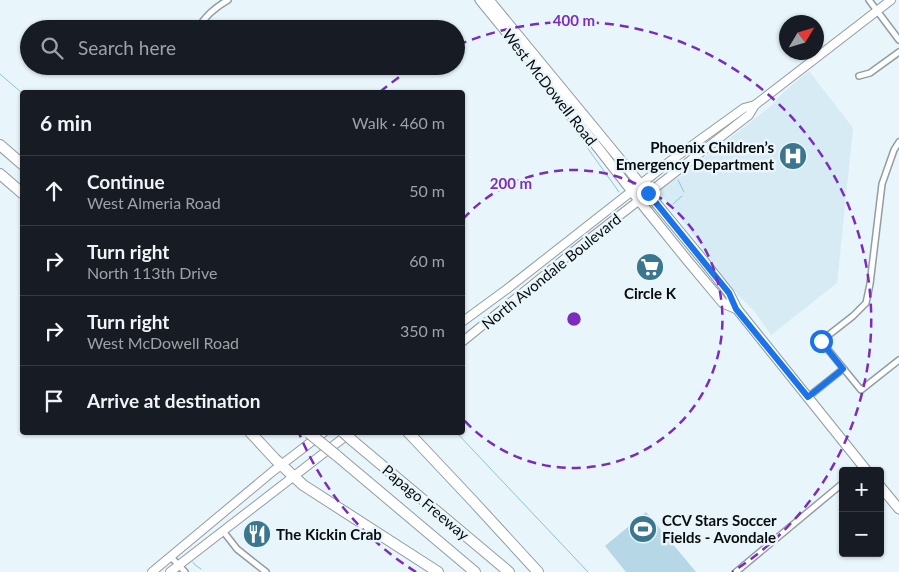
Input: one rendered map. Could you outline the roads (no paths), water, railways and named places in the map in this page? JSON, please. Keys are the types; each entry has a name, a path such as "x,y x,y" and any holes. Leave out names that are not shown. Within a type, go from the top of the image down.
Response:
{"highway":[{"path":"0,146 20,162"},
{"path":"0,174 20,193"},
{"path":"253,435 303,485 438,572"},
{"name":"Papago Freeway","path":"311,435 475,572"},
{"path":"411,435 538,572"},
{"name":"Papago Freeway","path":"352,437 509,572"}],"main road":[{"name":"West McDowell Road","path":"480,0 535,67 639,201 723,303 736,309"},
{"name":"West McDowell Road","path":"488,0 729,293 736,309 808,397 861,467"},
{"name":"North Avondale Boulevard","path":"465,340 749,115 755,105 891,0"},
{"name":"North Avondale Boulevard","path":"465,320 669,162 744,108 755,105"},
{"path":"520,279 527,290"},
{"path":"152,572 320,435"},
{"path":"170,572 294,477 352,437"},
{"path":"884,491 899,509"}],"street":[{"path":"203,20 228,0"},
{"path":"869,0 899,40"},
{"path":"859,76 870,74 899,52"},
{"path":"899,142 894,150 882,184 866,303 853,316 821,341 861,390 899,360"},
{"path":"808,397 843,369"},
{"path":"736,572 839,486"},
{"path":"223,531 237,549 266,572"},
{"path":"171,557 185,572"}],"waterway":[{"path":"474,0 536,76 619,192"},
{"path":"0,74 20,91"},
{"path":"678,180 684,192"},
{"path":"673,204 682,196"},
{"path":"459,435 588,572"},
{"path":"193,562 201,569"}],"place":[{"name":"Phoenix Children’s Emergency Department","path":"793,156"},
{"name":"Circle K","path":"650,267"},
{"name":"CCV Stars Soccer Fields - Avondale","path":"643,529"},
{"name":"The Kickin Crab","path":"257,534"}]}
